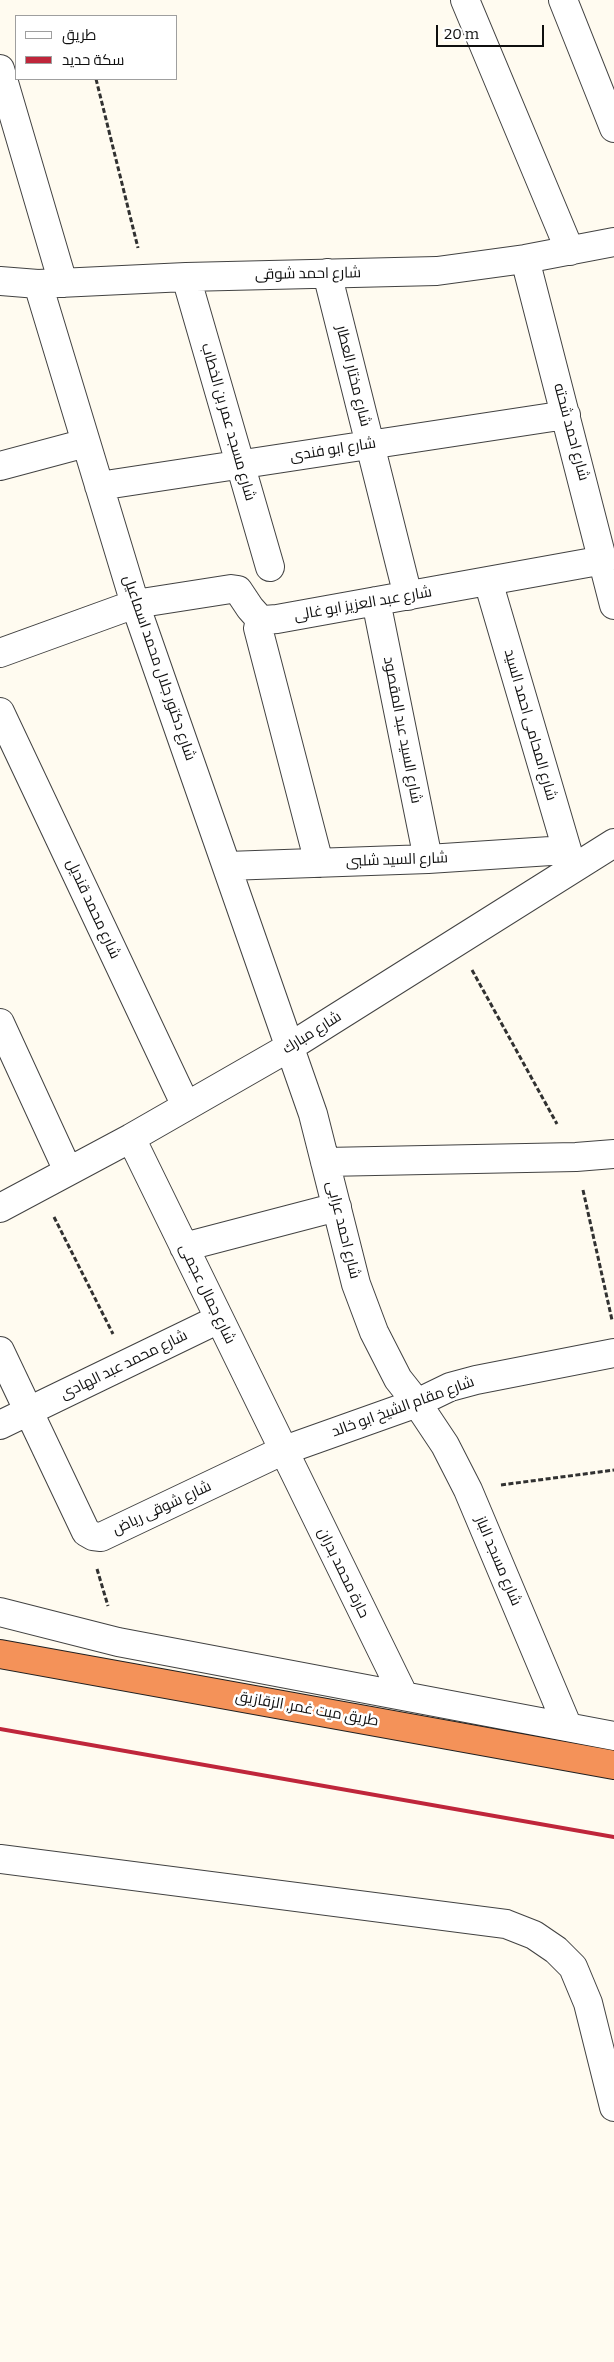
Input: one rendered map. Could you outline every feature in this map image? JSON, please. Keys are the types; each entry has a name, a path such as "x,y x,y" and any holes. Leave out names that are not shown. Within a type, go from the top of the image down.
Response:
{"highway":[{"name":"طريق ميت غمر, الزقازيق","path":"0,1654 614,1765"}],"street":[{"path":"465,0 570,251"},
{"path":"563,0 614,128"},
{"name":"شارع دكتور جلال محمد اسماعيل","path":"0,69 51,284 86,443 135,604 227,866 288,1048"},
{"name":"شارع احمد شوقى","path":"0,281 51,284 327,272 437,271 525,259 614,242"},
{"name":"شارع احمد شحته","path":"525,259 604,560 614,605"},
{"name":"شارع مختار العطار","path":"327,272 408,596"},
{"name":"شارع مسجد عمر بن الخطاب","path":"186,277 270,567"},
{"name":"شارع ابو فندى","path":"100,486 566,416"},
{"path":"0,466 86,443"},
{"name":"شارع عبد العزيز ابو غالى","path":"264,620 376,602 604,560"},
{"name":"شارع المحامى احمد السيد","path":"488,581 569,859"},
{"path":"0,653 135,604 235,589 241,592 253,613 264,620 258,628 319,863"},
{"name":"شارع السيد عبد المقصود","path":"376,602 428,859"},
{"name":"شارع محمد قنديل","path":"0,712 186,1106"},
{"name":"شارع مبارك","path":"0,1208 131,1138 288,1048 457,942 569,859 614,843"},
{"name":"شارع السيد شلبى","path":"227,866 428,859 569,859"},
{"path":"0,1023 68,1171"},
{"name":"شارع احمد عرابى","path":"288,1048 313,1114 356,1284 374,1332 398,1379 417,1403"},
{"name":"شارع جمال عجمى","path":"131,1138 282,1451"},
{"path":"325,1162 576,1157 614,1154"},
{"path":"184,1247 337,1207"},
{"name":"شارع محمد عبد الهادى","path":"0,1425 219,1319"},
{"path":"0,1351 86,1532"},
{"name":"شارع مقام الشيخ ابو خالد","path":"282,1451 417,1403 450,1387 476,1380 614,1353"},
{"name":"شارع مسجد الباز","path":"417,1403 445,1445 468,1490 567,1726"},
{"name":"شارع شوقى رياض","path":"86,1532 93,1536 101,1537 282,1451"},
{"name":"حارة محمد بدران","path":"282,1451 404,1696"},
{"path":"0,1612 118,1642 614,1736"},
{"path":"0,1859 506,1924 534,1935 556,1950 572,1967 588,2003 614,2107"}],"path":[{"path":"96,80 146,279"},
{"path":"457,942 576,1157 614,1328"},
{"path":"39,1187 128,1363"},
{"path":"468,1490 614,1470"},
{"path":"86,1532 118,1642"}],"railway":[{"path":"0,1729 614,1837"}]}
